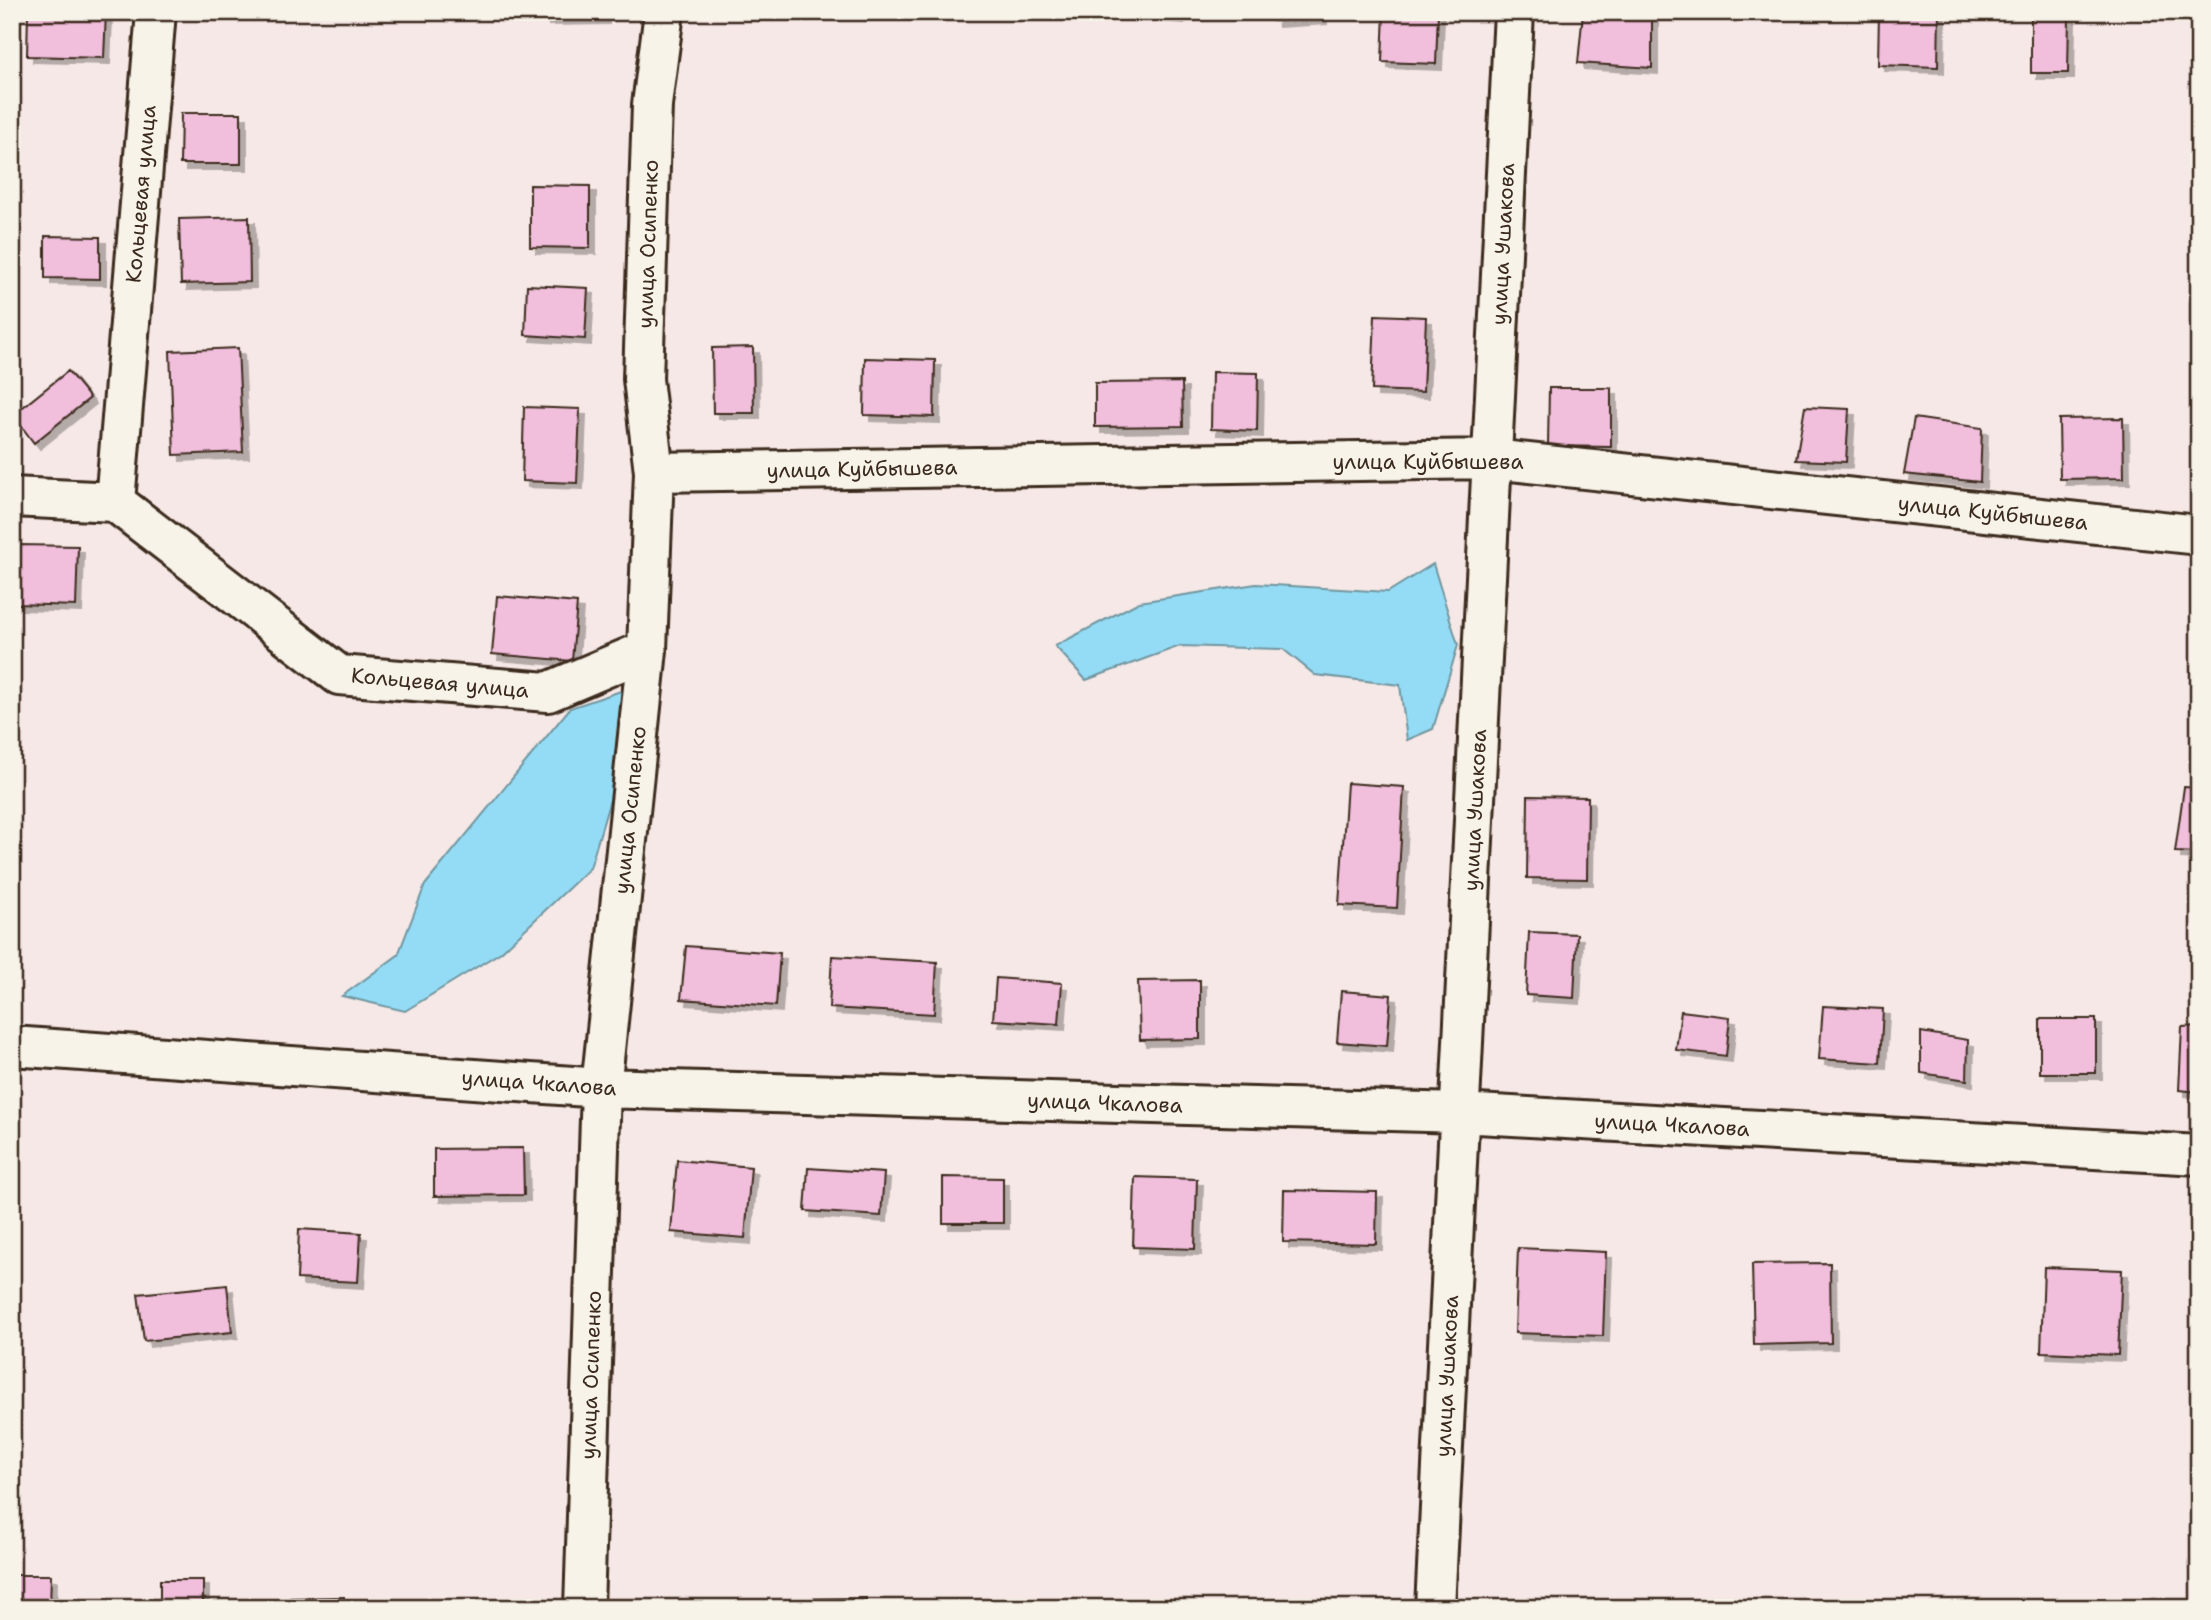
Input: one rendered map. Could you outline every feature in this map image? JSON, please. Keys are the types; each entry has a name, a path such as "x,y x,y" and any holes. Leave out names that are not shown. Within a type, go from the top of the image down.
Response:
{"street":[{"name":"Кольцевая улица","path":"156,12 115,502 340,675 548,692 647,650"},
{"name":"улица Осипенко","path":"584,1608 601,1088 647,650 654,472 643,380 652,105 664,12"},
{"name":"улица Ушакова","path":"1436,1608 1514,12"},
{"name":"улица Куйбышева","path":"654,472 1492,458 2199,535"},
{"path":"12,497 115,502"},
{"name":"улица Чкалова","path":"12,1046 601,1088 1460,1113 2199,1155"}],"water":[{"path":"1433,564 1458,645 1433,729 1407,740 1400,685 1315,675 1283,649 1180,646 1086,680 1055,646 1139,602 1256,584 1388,592"},
{"path":"624,690 619,769 590,868 501,952 405,1011 342,996 398,955 425,885 570,708"}],"building":[{"path":"28,12 106,12 104,58 27,56"},
{"path":"543,12 603,12 603,18 543,19"},
{"path":"1111,12 1178,12 1178,17"},
{"path":"1272,12 1320,12 1321,18 1273,21"},
{"path":"1384,12 1438,12 1436,64 1382,62"},
{"path":"1583,12 1652,12 1652,68 1578,63"},
{"path":"1879,12 1939,12 1938,67 1878,65"},
{"path":"2031,15 2069,16 2068,73 2031,73"},
{"path":"181,113 241,113 241,164 180,164"},
{"path":"530,185 590,186 590,248 530,247"},
{"path":"249,217 250,282 181,284 179,219"},
{"path":"45,236 100,237 100,279 45,278"},
{"path":"527,285 588,288 585,339 525,335"},
{"path":"1375,315 1426,317 1423,392 1372,390"},
{"path":"753,347 754,413 713,413 712,348"},
{"path":"238,348 243,452 174,455 170,351"},
{"path":"865,358 935,360 934,417 864,415"},
{"path":"68,371 90,398 34,443 13,415"},
{"path":"1212,372 1258,373 1257,431 1211,429"},
{"path":"1182,382 1183,426 1095,427 1095,383"},
{"path":"1549,388 1611,388 1611,447 1548,446"},
{"path":"524,407 580,409 577,483 522,481"},
{"path":"1805,407 1849,409 1846,462 1796,460"},
{"path":"1914,418 1982,428 1980,482 1904,474"},
{"path":"2123,418 2124,478 2060,479 2059,419"},
{"path":"19,545 78,546 76,606 16,604"},
{"path":"497,596 577,603 572,661 492,654"},
{"path":"1347,783 1404,787 1397,908 1339,905"},
{"path":"2184,787 2199,788 2199,853 2175,852"},
{"path":"1528,796 1588,797 1587,879 1527,878"},
{"path":"1529,932 1577,934 1574,998 1526,995"},
{"path":"686,946 780,953 776,1006 681,999"},
{"path":"832,956 937,962 934,1014 829,1008"},
{"path":"996,978 1062,983 1059,1024 993,1020"},
{"path":"1200,980 1200,1039 1140,1040 1138,981"},
{"path":"1341,991 1391,995 1387,1046 1337,1042"},
{"path":"1823,1006 1883,1009 1880,1063 1819,1059"},
{"path":"1681,1011 1730,1017 1726,1056 1676,1050"},
{"path":"2040,1019 2096,1019 2096,1073 2040,1073"},
{"path":"2199,1026 2199,1092 2179,1090 2182,1027"},
{"path":"1921,1032 1968,1040 1967,1080 1921,1073"},
{"path":"523,1148 524,1195 434,1196 434,1149"},
{"path":"677,1160 751,1167 745,1238 671,1232"},
{"path":"808,1168 884,1173 881,1216 805,1211"},
{"path":"943,1177 1003,1178 1003,1223 943,1223"},
{"path":"1135,1177 1197,1179 1195,1249 1133,1247"},
{"path":"1284,1190 1377,1192 1376,1244 1283,1242"},
{"path":"299,1229 361,1233 358,1282 297,1279"},
{"path":"1518,1248 1606,1252 1603,1336 1515,1333"},
{"path":"1830,1263 1831,1343 1754,1345 1752,1264"},
{"path":"2044,1267 2122,1270 2118,1355 2041,1352"},
{"path":"227,1285 232,1332 144,1341 138,1294"},
{"path":"12,1575 51,1575 50,1608 12,1608"},
{"path":"160,1580 203,1580 203,1608 160,1608"},
{"path":"344,1597 344,1608 290,1608 290,1598"},
{"path":"866,1598 866,1608 806,1608 806,1599"}]}
